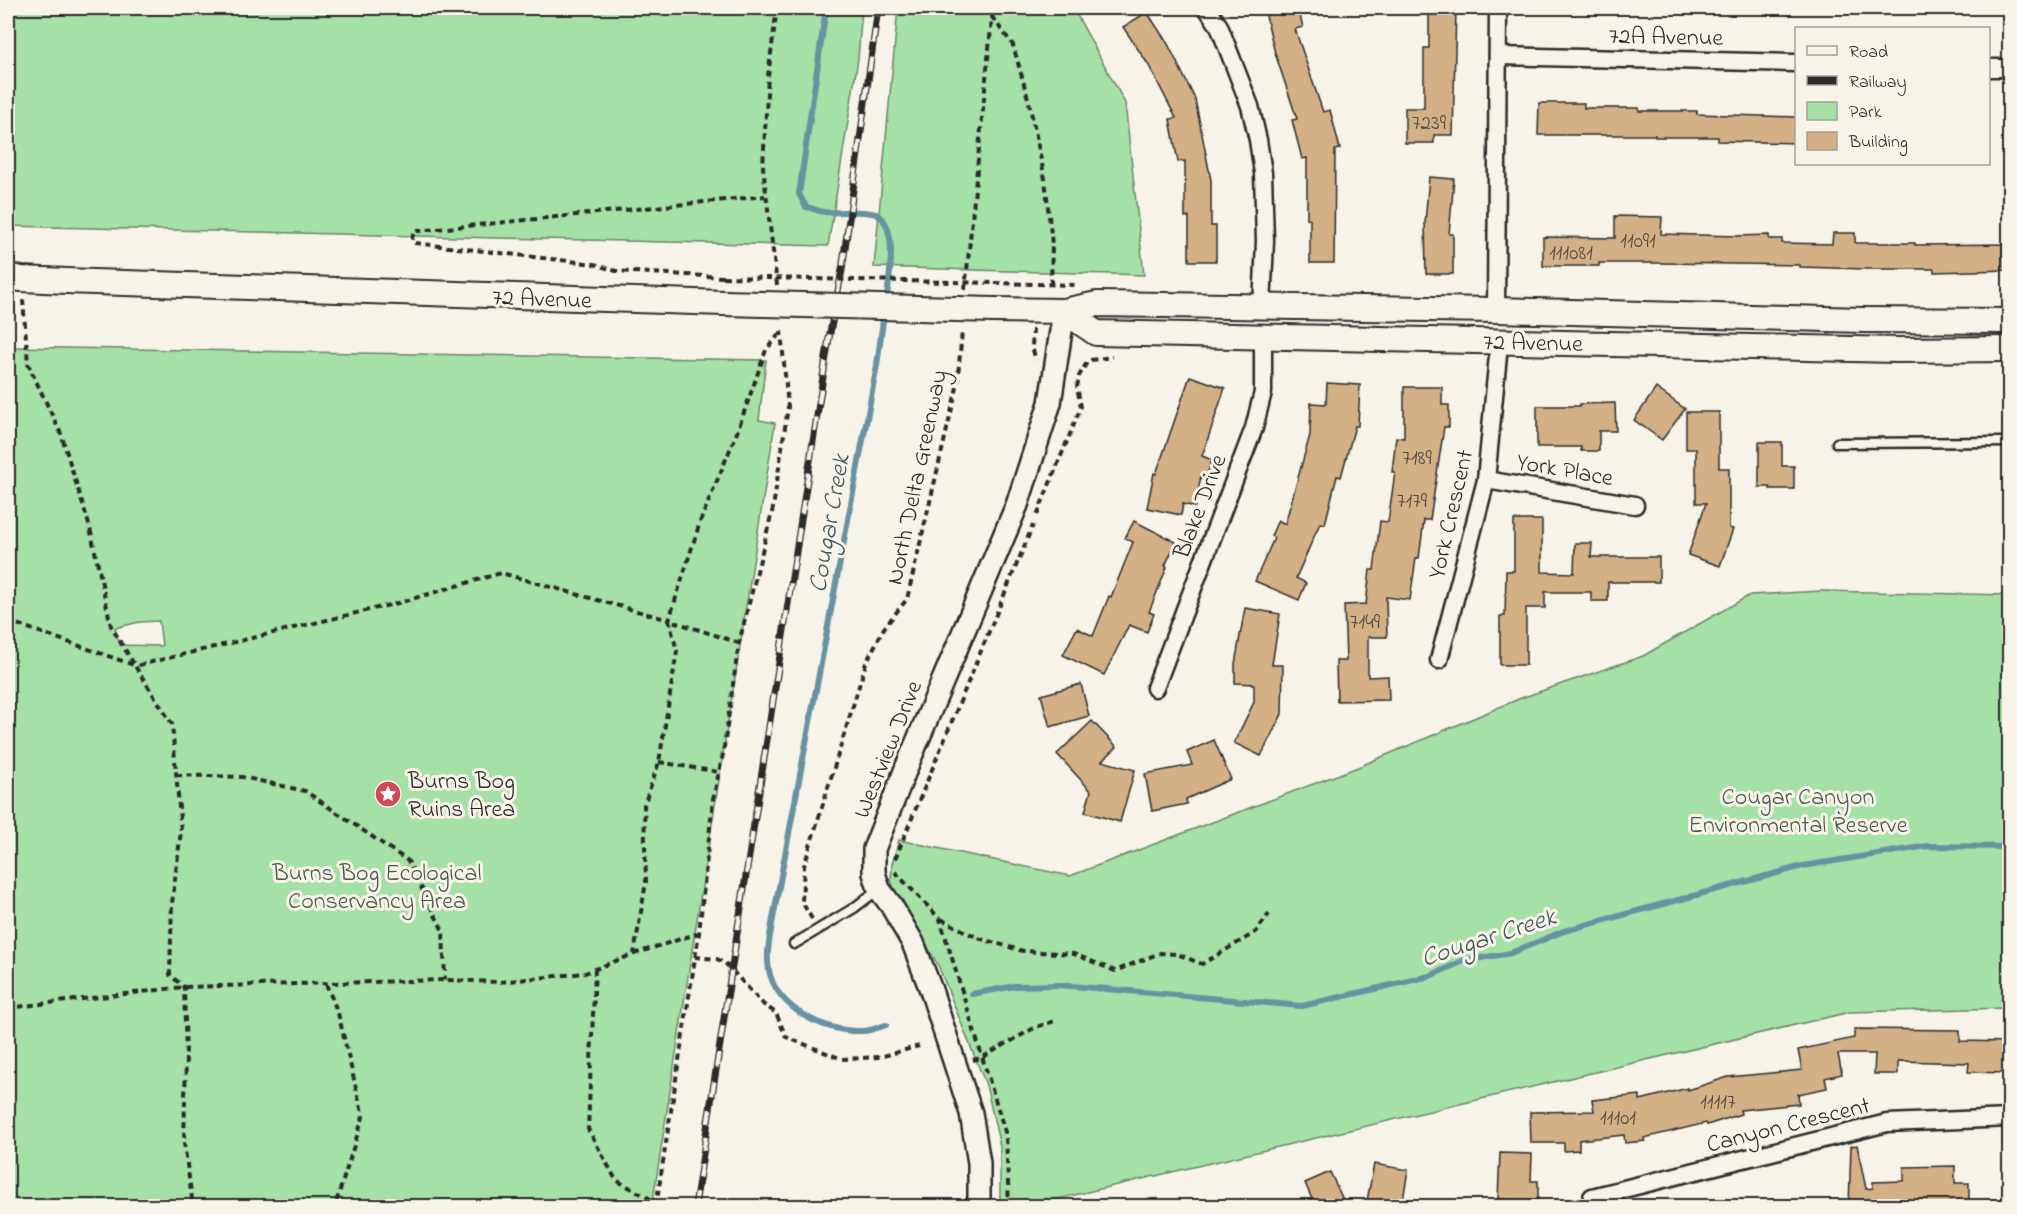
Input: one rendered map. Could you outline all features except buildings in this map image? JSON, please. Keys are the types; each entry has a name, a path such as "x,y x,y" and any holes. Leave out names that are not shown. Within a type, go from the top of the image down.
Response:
{"main road":[{"name":"72 Avenue","path":"12,279 494,297 995,310 1064,311 1097,304 2010,321"},
{"name":"72 Avenue","path":"1064,311 1096,333 1898,350 2010,349"}],"street":[{"path":"1207,8 1218,26 1250,106 1258,140 1263,173 1265,241 1262,307"},
{"path":"1496,310 1498,8"},
{"name":"72A Avenue","path":"1498,56 1795,63"},
{"path":"1990,68 2010,68"},
{"name":"Westview Drive","path":"979,1206 979,1163 972,1113 913,943 879,889 874,873 874,849 1017,505 1050,403 1064,311"},
{"name":"Blake Drive","path":"1155,688 1254,428 1263,392 1263,336"},
{"name":"York Crescent","path":"1439,660 1486,480 1498,355 1496,341"},
{"name":"York Place","path":"1486,480 1635,505"},
{"name":"Canyon Crescent","path":"1595,1206 1592,1197 1887,1123 2010,1118"}],"lane":[{"path":"1837,443 2010,442"},
{"path":"794,944 854,908 879,889"}],"path":[{"path":"777,8 768,76 763,166 778,291"},
{"path":"965,292 993,8"},
{"path":"992,17 1013,45 1046,179 1052,244 1051,284"},
{"path":"765,196 417,231 412,233 412,240 415,243 594,264 616,271 723,277 1036,284"},
{"path":"12,279 28,364 61,434 90,528 111,626 172,724 181,831 172,903 170,975 184,987 186,1057 184,1143 193,1206 208,1206"},
{"path":"595,969 588,1129 616,1180 656,1204 696,957 713,799 723,754 739,642 772,508 788,407 780,322"},
{"name":"North Delta Greenway","path":"819,928 802,902 804,866 866,663 884,628 907,599 957,387 962,327"},
{"path":"634,954 646,882 644,805 659,762 677,651 669,620 700,522 736,435 766,350 781,332"},
{"path":"1095,358 1086,364 1079,376 1077,387 1081,407 895,859 894,870 940,919 978,938 1023,951 1074,954 1115,970 1160,953 1177,954 1202,964 1256,932 1269,914"},
{"path":"8,621 135,666 398,603 501,573 739,642"},
{"path":"659,762 719,772"},
{"path":"176,775 242,777 305,791 408,861 443,931 445,980"},
{"path":"940,919 1006,1135 1010,1206"},
{"path":"8,1008 184,987 445,980 499,982 585,973 699,933"},
{"path":"696,957 717,959 725,963 764,1005 776,1013 786,1037 842,1059 880,1057 919,1046"},
{"path":"326,984 338,1013 363,1117 335,1206"},
{"path":"955,1063 981,1058 1036,1027 1058,1020"}],"green space":[{"path":"8,8 862,8 858,59 828,246 8,226"},
{"path":"898,8 1073,8 1125,103 1144,275 874,267"},
{"name":"Burns Bog Ecological Conservancy Area","path":"8,347 766,360 759,420 775,423 652,1206 8,1206","holes":["159,621 162,646 120,645 115,628 139,622"]},
{"name":"Cougar Canyon Environmental Reserve","path":"1821,591 2009,595 2009,1008 1850,1012 1028,1206 1000,1206 1000,1146 986,1085 938,965 891,881 892,864 899,840 1070,876 1358,767 1521,698 1643,656 1750,595"}],"waterway":[{"name":"Cougar Creek","path":"826,8 799,194 806,207 820,211 866,212 881,217 887,226 891,252 886,303"},
{"name":"Cougar Creek","path":"884,313 877,365 772,924 768,961 771,977 778,991 801,1014 816,1022 848,1030 866,1031 886,1025"},
{"name":"Cougar Creek","path":"972,994 1015,986 1060,985 1302,1006 1430,976 1463,961 1511,953 1564,931 1803,866 1928,846 2010,847"}],"railway":[{"path":"695,1206 829,338 842,270 878,8"}],"place":[{"name":"Burns Bog Ruins Area","path":"388,794"}]}
